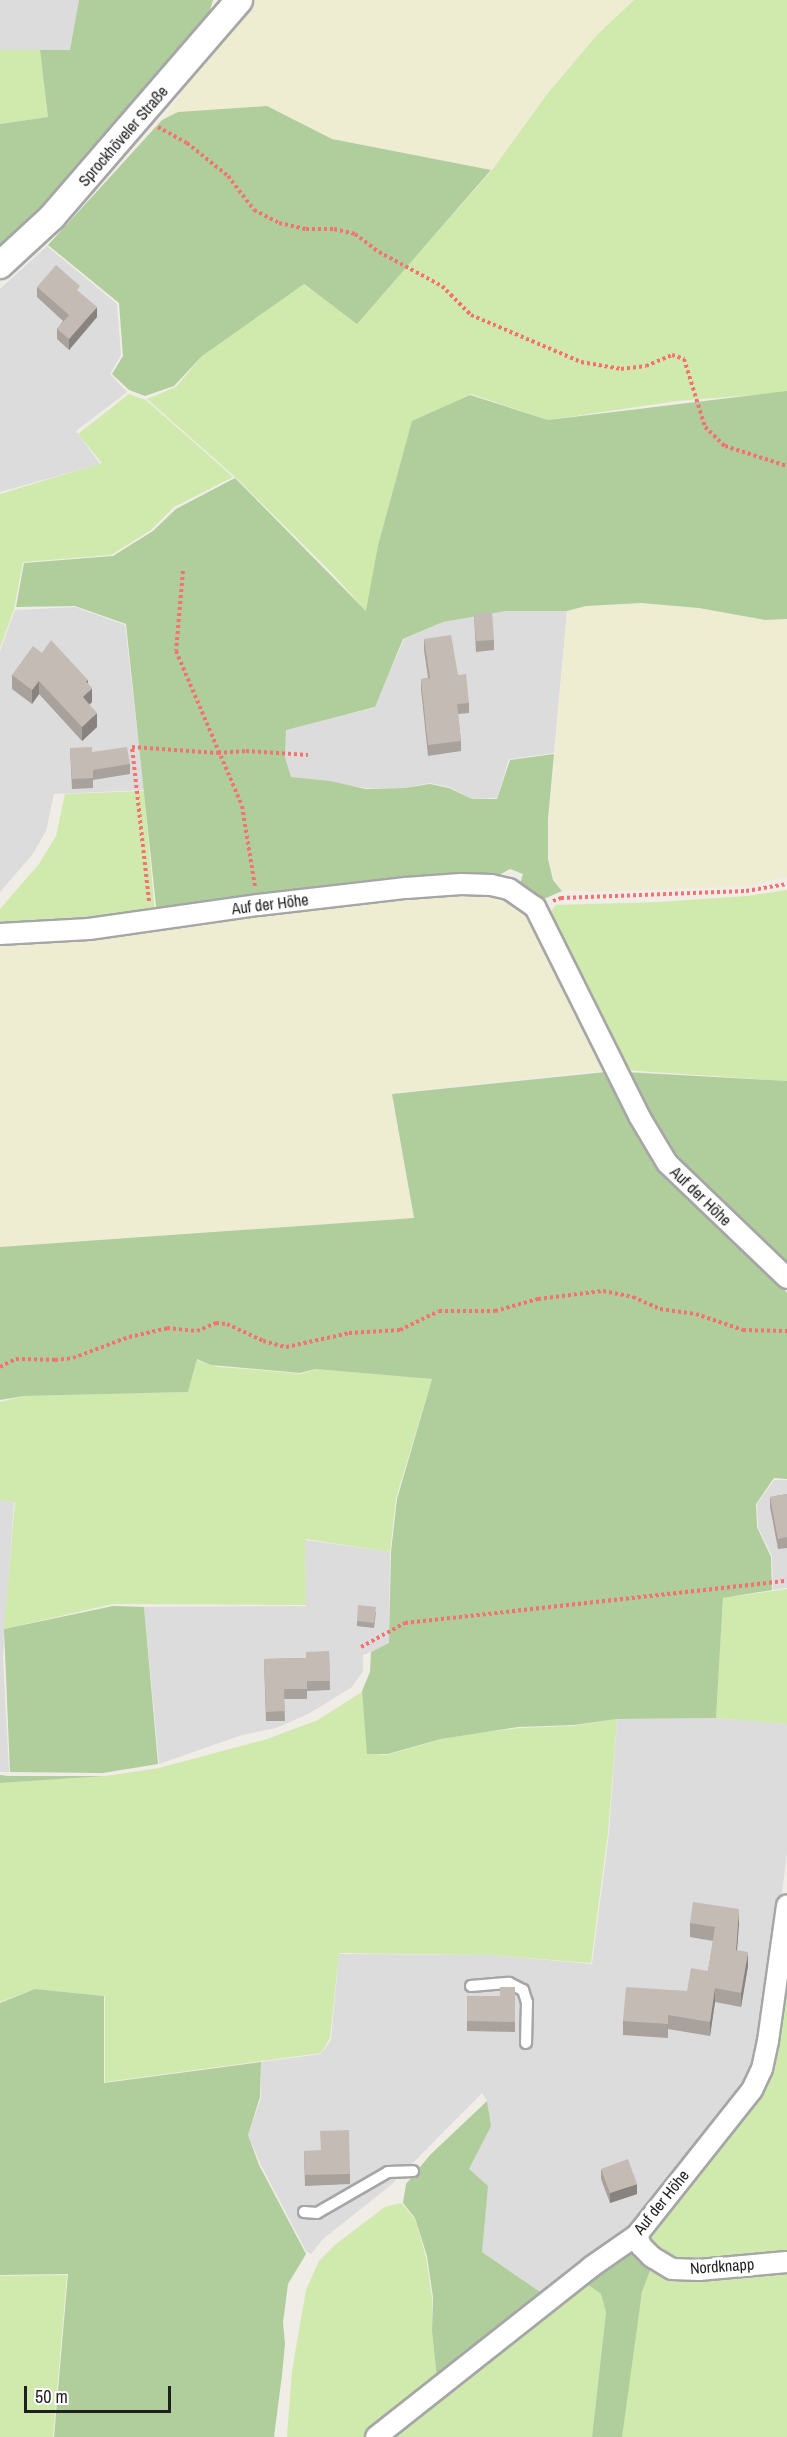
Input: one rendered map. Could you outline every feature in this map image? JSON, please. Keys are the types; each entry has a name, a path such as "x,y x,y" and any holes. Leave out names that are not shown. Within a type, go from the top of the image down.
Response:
{"street":[{"name":"Sprockhöveler Straße","path":"0,265 52,218 239,0"},
{"name":"Auf der Höhe","path":"0,934 89,929 258,905 461,884 491,885 509,890 535,907 639,1116 667,1163 787,1278"},
{"name":"Auf der Höhe","path":"376,2437 591,2267 637,2235 752,2090 762,2068 768,2042 787,1905"},
{"name":"Nordknapp","path":"637,2235 641,2246 652,2257 672,2269 699,2270 787,2262"}],"lane":[{"path":"471,1986 508,1983 523,1990 527,2002 526,2043"},
{"path":"304,2212 317,2213 388,2172 412,2171"}],"path":[{"path":"139,117 187,143 228,176 254,210 279,223 297,227 334,229 355,234 379,252 442,286 471,315 581,362 621,369 646,366 672,355 684,359 705,427 725,446 787,466"},
{"path":"183,571 176,651 242,806 258,905"},
{"path":"151,921 132,747 218,753 246,751 308,755"},
{"path":"535,907 561,898 747,891 787,885"},
{"path":"0,1366 16,1359 73,1358 129,1337 167,1328 197,1331 216,1323 227,1324 263,1341 286,1347 349,1333 400,1330 440,1311 495,1311 538,1299 603,1291 633,1297 660,1309 696,1314 743,1330 787,1331"},
{"path":"362,1647 405,1623 787,1581"}],"shaded area":[{"path":"0,0 79,0 71,50 0,50"},
{"path":"47,246 117,304 121,355 110,374 127,392 76,431 100,464 0,492 0,289"},
{"path":"75,607 125,625 144,790 54,794 46,831 32,855 0,892 0,651 15,610"},
{"path":"506,611 567,611 554,753 509,759 497,798 472,799 449,787 430,783 404,788 367,788 291,777 285,757 286,729 374,708 404,639 443,622"},
{"path":"774,1480 787,1480 787,1588 773,1590 772,1556 758,1527 757,1504"},
{"path":"0,1500 14,1502 3,1656 9,1772 0,1772"},
{"path":"305,1540 390,1552 389,1644 363,1655 363,1671 352,1687 308,1714 276,1728 242,1735 159,1764 144,1607 306,1606"},
{"path":"716,1718 787,1724 787,1854 759,2065 636,2228 546,2296 482,2252 469,2169 490,2126 487,2101 482,2093 391,2185 323,2239 311,2254 306,2251 248,2135 261,2098 261,2062 321,2054 331,2040 339,1954 491,1955 592,1964 609,1833 617,1719"}],"green space":[{"path":"79,0 213,0 206,23 172,68 0,256 0,124 48,117 40,50 70,50"},
{"path":"254,0 634,0 597,35 547,93 491,170 332,139 268,107 178,112 162,120 194,75"},
{"path":"634,0 787,0 787,392 677,401 548,420 471,394 412,423 378,544 367,612 331,572 233,475 147,399 176,387 202,356 303,284 357,323 492,170 547,94 597,35"},
{"path":"0,50 40,50 48,117 0,124"},
{"path":"267,106 332,139 491,170 357,324 304,284 202,356 174,386 145,396 129,390 112,374 123,356 119,303 48,245 162,120 178,112"},
{"path":"787,391 787,619 765,620 699,608 641,603 586,606 567,611 506,611 443,622 403,639 375,707 286,730 285,757 291,777 330,781 366,789 405,788 430,784 449,788 472,799 497,799 510,760 554,754 548,819 548,859 553,880 562,891 537,902 519,887 523,874 510,869 492,879 157,915 126,624 75,606 16,607 24,563 113,556 153,531 176,509 235,478 366,611 378,545 412,421 470,395 548,420"},
{"path":"129,394 146,400 233,477 174,507 151,530 111,555 23,562 14,609 0,648 0,494 102,463 78,434"},
{"path":"642,603 699,607 765,620 787,620 787,877 746,886 590,892 562,890 554,879 549,859 549,820 567,612 586,604"},
{"path":"144,791 155,914 0,929 0,909 39,864 56,836 65,794"},
{"path":"787,890 787,1081 624,1070 549,914 556,905 659,902 747,896"},
{"path":"458,892 503,896 530,913 607,1070 391,1093 414,1218 0,1247 0,941"},
{"path":"606,1072 629,1117 663,1168 701,1210 776,1277 787,1293 787,1479 774,1478 756,1504 757,1527 771,1557 772,1590 723,1598 716,1718 617,1719 574,1725 518,1727 441,1739 388,1754 367,1754 362,1691 370,1672 371,1652 389,1643 391,1552 397,1499 432,1379 315,1369 300,1373 211,1365 197,1359 188,1392 24,1396 0,1400 0,1247 414,1218 392,1094"},
{"path":"625,1072 787,1081 787,1266 672,1160"},
{"path":"197,1360 218,1367 301,1374 316,1369 432,1379 396,1498 390,1552 305,1539 306,1605 113,1604 4,1629 15,1502 0,1500 0,1402 25,1396 188,1392"},
{"path":"787,1589 787,1724 716,1718 723,1598"},
{"path":"113,1606 144,1607 158,1764 103,1773 10,1772 4,1629"},
{"path":"362,1692 368,1753 387,1755 442,1739 477,1733 520,1728 573,1726 617,1719 608,1832 591,1963 490,1955 339,1953 330,2038 321,2053 105,2082 105,1996 35,1989 0,2002 0,1783 106,1776 159,1768 267,1739 318,1720"},
{"path":"0,1775 9,1776 106,1776 0,1783"},
{"path":"787,1939 787,2257 673,2266 643,2235 756,2093"},
{"path":"35,1989 104,1996 104,2083 261,2062 260,2097 248,2135 259,2165 306,2254 288,2284 283,2322 285,2344 274,2437 54,2437 68,2274 0,2275 0,2003"},
{"path":"487,2101 491,2126 469,2169 488,2186 482,2252 546,2296 437,2379 432,2331 433,2297 427,2256 415,2218 403,2203 406,2184 430,2155"},
{"path":"401,2203 415,2219 426,2257 432,2298 432,2331 437,2380 364,2437 287,2437 292,2371 306,2290 319,2261 336,2244 385,2207"},
{"path":"629,2243 653,2263 642,2292 622,2437 592,2437 606,2312 601,2294 580,2279"},
{"path":"653,2263 787,2266 787,2437 621,2437 642,2292"},
{"path":"67,2275 53,2437 0,2437 0,2276"},
{"path":"580,2279 601,2294 606,2311 592,2437 386,2437"}],"building":[{"path":"56,265 80,286 77,290 97,307 69,339 57,329 69,315 37,287"},
{"path":"492,612 494,640 476,641 474,614"},
{"path":"451,635 458,675 466,674 469,703 457,704 461,741 428,745 421,679 430,678 424,639"},
{"path":"51,640 88,680 86,681 92,688 83,697 97,713 82,727 39,681 32,690 12,675 33,646 42,653"},
{"path":"92,747 92,752 127,747 130,764 93,770 93,778 72,779 70,748"},
{"path":"787,1494 787,1537 778,1539 770,1497"},
{"path":"358,1605 376,1607 374,1623 357,1621"},
{"path":"329,1651 330,1681 307,1681 307,1689 284,1689 285,1711 266,1712 264,1659 306,1658 306,1652"},
{"path":"693,1902 739,1909 736,1950 748,1952 741,1993 715,1988 710,2022 668,2015 668,2024 623,2021 626,1987 687,1991 691,1968 708,1971 715,1927 690,1923"},
{"path":"500,1987 515,1987 515,2022 467,2021 467,1996 500,1996"},
{"path":"349,2130 350,2174 305,2175 304,2151 321,2150 320,2131"},
{"path":"628,2159 637,2184 610,2193 601,2169"}]}
